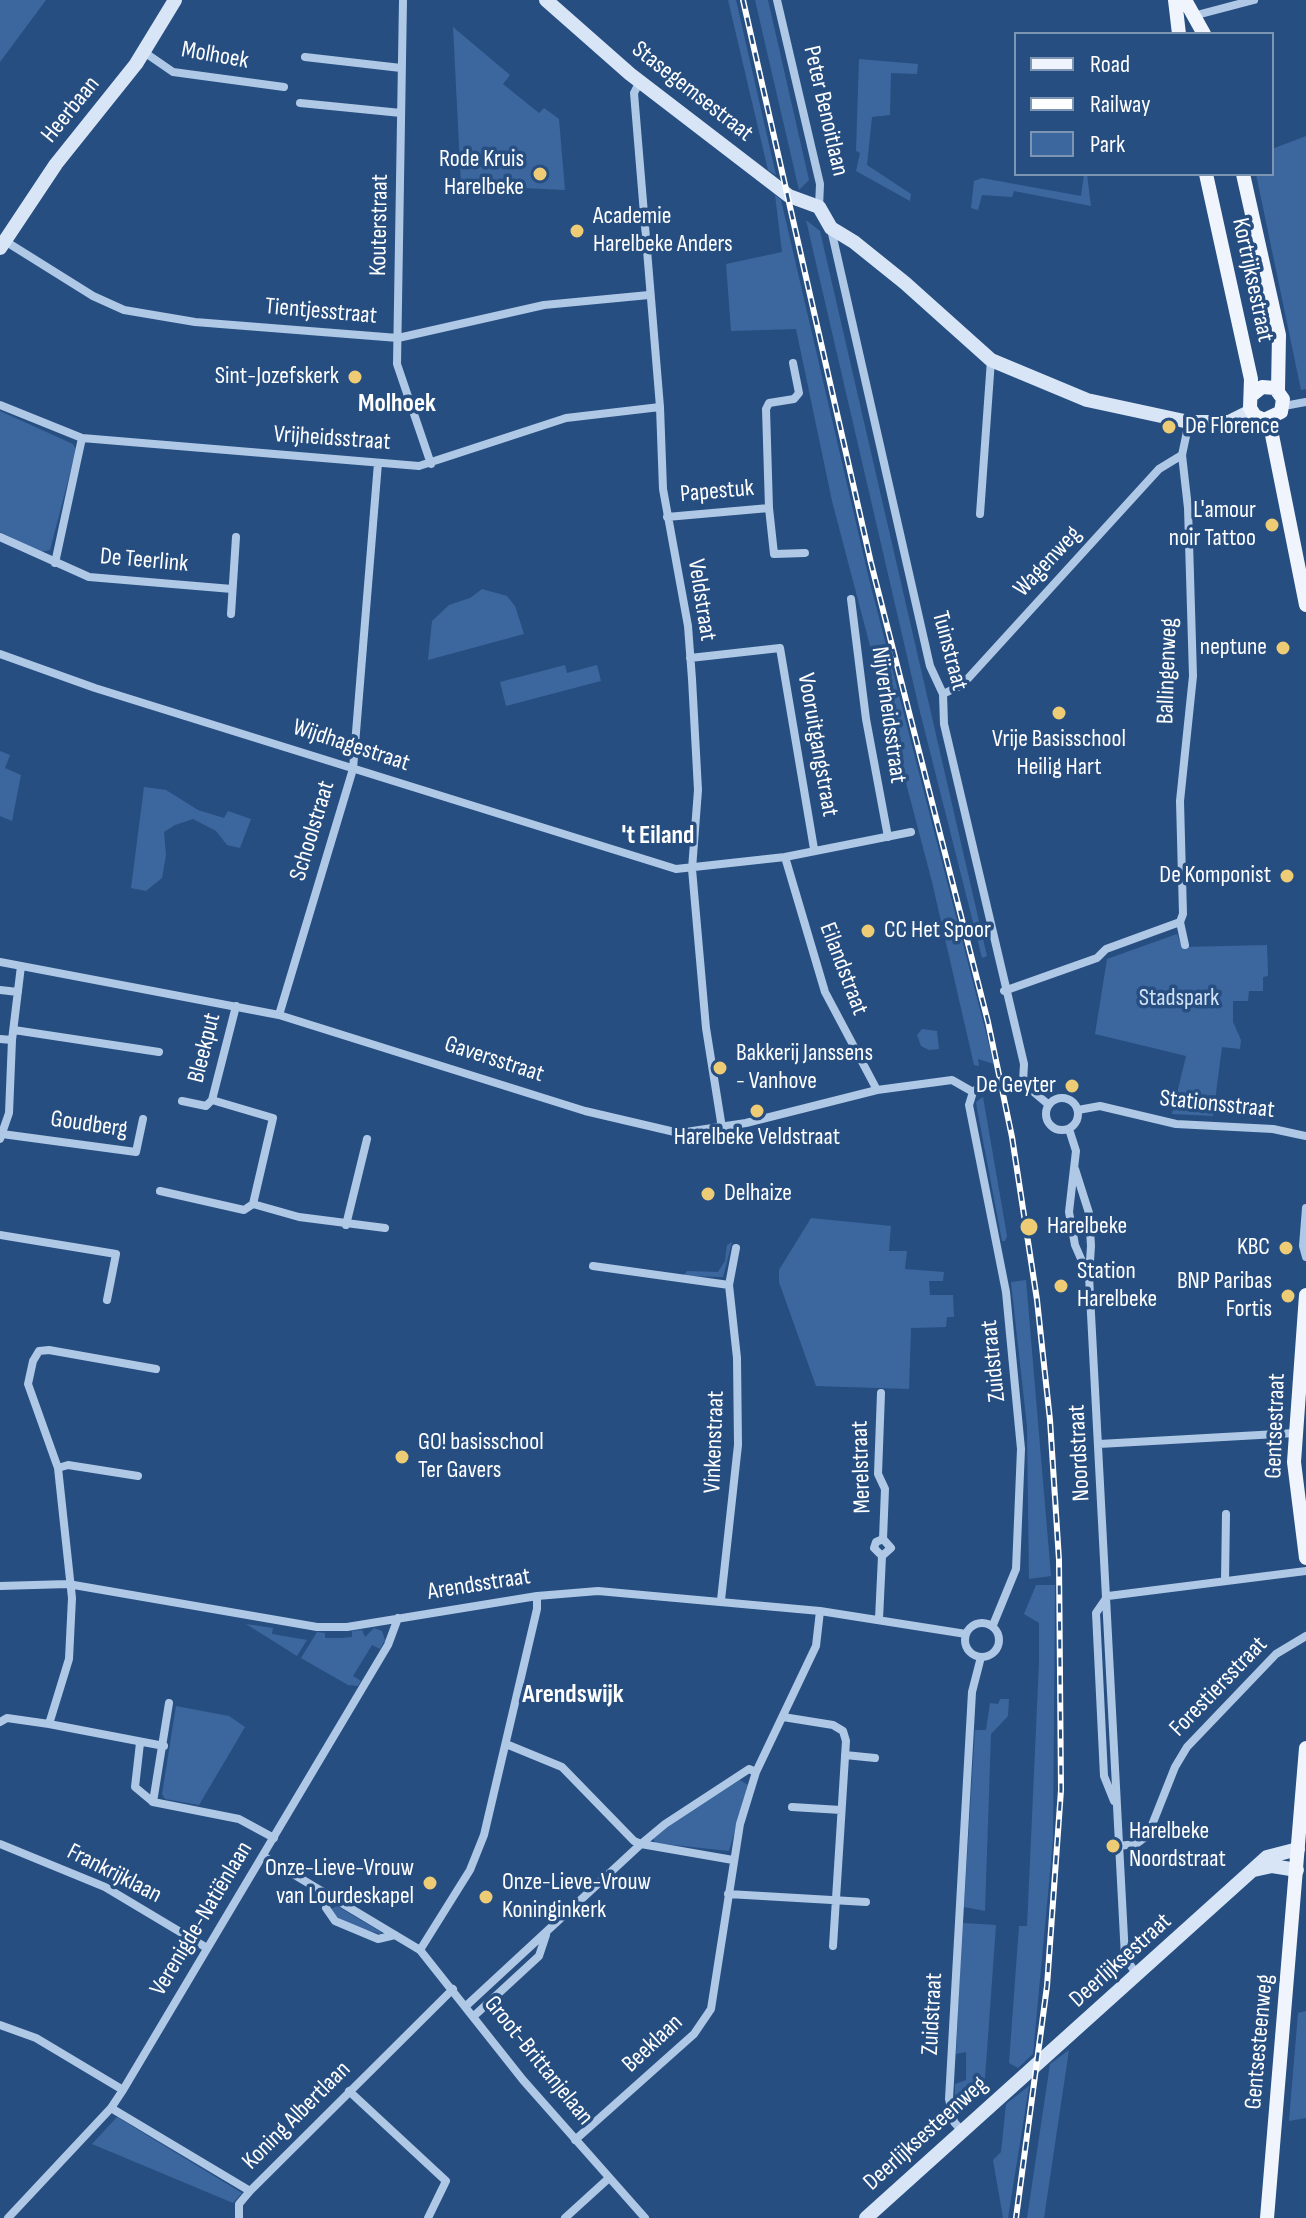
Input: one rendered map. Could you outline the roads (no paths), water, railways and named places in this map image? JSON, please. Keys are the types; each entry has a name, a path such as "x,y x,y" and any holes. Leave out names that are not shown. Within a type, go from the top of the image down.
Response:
{"main road":[{"path":"1175,0 1178,27 1193,16"},
{"path":"1185,0 1203,32"},
{"name":"Kortrijksestraat","path":"1206,176 1252,395"},
{"name":"Kortrijksestraat","path":"1243,176 1279,335 1278,390"},
{"path":"1262,387 1278,390 1284,406 1279,415 1269,420 1258,418 1251,411 1252,395 1262,387"},
{"path":"1269,420 1306,605"},
{"name":"Gentsestraat","path":"1306,1295 1295,1433 1306,1558"},
{"path":"1297,1870 1306,1748"},
{"name":"Gentsesteenweg","path":"1267,2218 1297,1870"}],"street":[{"name":"Heerbaan","path":"2,244 56,164 144,52 175,0"},
{"name":"Kouterstraat","path":"403,0 397,364 431,464"},
{"name":"Stasegemsestraat","path":"546,0 641,80 789,196 819,207"},
{"name":"Peter Benoitlaan","path":"777,0 820,184 819,207 831,228"},
{"path":"1193,16 1254,0"},
{"name":"Molhoek","path":"144,52 173,72 284,87"},
{"path":"305,57 401,68"},
{"name":"Veldstraat","path":"641,80 634,93 667,517 688,626 698,790 692,869 706,1028 722,1128"},
{"path":"300,103 401,113"},
{"path":"831,228 865,250 991,360 1087,400 1189,422 1229,422 1251,411"},
{"name":"Tuinstraat","path":"831,228 930,666 943,694 944,724 1004,991 1024,1064 1023,1083"},
{"name":"Tientjesstraat","path":"2,244 93,296 124,310 195,322 398,338 544,305 649,295"},
{"path":"980,514 991,360"},
{"name":"Papestuk","path":"793,363 799,393 794,399 769,403 766,409 769,508 774,554 805,553"},
{"path":"1284,406 1306,402"},
{"name":"Vrijheidsstraat","path":"0,405 82,438 378,463 431,464 566,418 660,407"},
{"name":"Ballingenweg","path":"1185,945 1180,922 1183,914 1180,801 1193,676 1188,508 1182,455 1189,422"},
{"path":"55,563 82,438"},
{"name":"Wagenweg","path":"943,694 962,685 1159,469 1182,455"},
{"name":"Schoolstraat","path":"279,1015 353,769 378,463"},
{"name":"Papestuk","path":"667,517 769,508"},
{"name":"De Teerlink","path":"0,537 96,578 232,589"},
{"path":"231,614 236,537"},
{"name":"Nijverheidsstraat","path":"851,599 866,719 888,837"},
{"name":"Vooruitgangstraat","path":"690,658 780,648 814,849"},
{"name":"Wijdhagestraat","path":"0,654 353,769 676,869 692,869"},
{"path":"692,869 785,857 911,832"},
{"name":"Eilandstraat","path":"785,857 825,992 877,1090"},
{"path":"1004,991 1097,958 1106,949 1180,922"},
{"name":"Gaversstraat","path":"0,962 279,1015 585,1111 679,1133 722,1128 877,1090 952,1080 973,1092"},
{"name":"Goudberg","path":"21,966 12,1040 11,1096 1,1136 136,1152 143,1119"},
{"path":"0,990 18,992"},
{"name":"Bleekput","path":"182,1101 206,1106 212,1100 236,1006"},
{"path":"14,1030 159,1052"},
{"path":"0,1039 12,1040"},
{"path":"973,1092 979,1087 1023,1083 1049,1105 1046,1115 1049,1123 1057,1129 1069,1129 1076,1123 1078,1110"},
{"name":"Zuidstraat","path":"962,2131 954,2122 950,2084 972,1692 981,1657 990,1655 998,1647 1000,1637 993,1625 1016,1569 1021,1449 1006,1292 969,1105 973,1092"},
{"name":"Stationsstraat","path":"1049,1105 1065,1098 1073,1102 1078,1110 1100,1106 1176,1124 1273,1129 1306,1136"},
{"name":"Bleekput","path":"212,1100 273,1118 253,1204"},
{"path":"1069,1129 1075,1145 1069,1212 1075,1245 1089,1276"},
{"path":"346,1225 367,1139"},
{"path":"1075,1169 1089,1213 1089,1276"},
{"path":"160,1191 244,1210 253,1204 346,1225 385,1228"},
{"path":"1306,1208 1306,1257"},
{"path":"0,1235 116,1254 107,1300"},
{"name":"Vinkenstraat","path":"721,1600 738,1445 737,1358 729,1285 736,1248"},
{"path":"593,1266 729,1285"},
{"name":"Noordstraat","path":"1089,1276 1108,1596 1096,1613 1104,1776 1118,1810 1118,1846 1125,1896 1125,1957 1137,1975"},
{"path":"49,1724 69,1659 72,1598 68,1584 58,1468 28,1384 33,1361 39,1351 156,1369"},
{"name":"Merelstraat","path":"879,1619 882,1556 874,1548 883,1539 885,1489 878,1474 881,1393"},
{"path":"1099,1444 1295,1433"},
{"path":"58,1468 68,1465 138,1476"},
{"path":"1225,1581 1226,1514"},
{"path":"1108,1596 1306,1571"},
{"name":"Arendsstraat","path":"0,1586 68,1584 317,1627 347,1627 537,1596 598,1591 820,1611 966,1634"},
{"path":"420,1950 470,1870 484,1835 537,1609 537,1596"},
{"name":"Beeklaan","path":"575,2140 704,2022 715,1988 733,1860 756,1772 816,1646 820,1611"},
{"name":"Verenigde-Natiënlaan","path":"8,2218 111,2108 123,2090 388,1645 398,1618"},
{"path":"981,1657 969,1651 966,1634 977,1623 993,1625"},
{"name":"Forestiersstraat","path":"1118,1846 1136,1844 1148,1835 1175,1767 1187,1747 1276,1654 1306,1636"},
{"path":"153,1802 169,1703"},
{"path":"783,1717 792,1722 833,1725 843,1731 845,1755 833,1946"},
{"path":"1,1721 49,1724 164,1746"},
{"path":"140,1743 135,1787 153,1802 239,1819 274,1838"},
{"path":"506,1744 562,1767 634,1841 733,1860"},
{"path":"845,1755 875,1758"},
{"path":"466,2006 665,1824 749,1769 756,1772"},
{"path":"792,1807 841,1810"},
{"name":"Frankrijklaan","path":"0,1844 105,1887 207,1948"},
{"name":"Deerlijksestraat","path":"1016,2083 1253,1870 1277,1853 1298,1849"},
{"name":"Groot-Brittanjelaan","path":"263,1856 420,1950 575,2140 645,2218"},
{"path":"1253,1870 1272,1866 1297,1870"},
{"name":"Groot-Brittanjelaan","path":"328,1894 326,1908 335,1921 378,1939 396,1935"},
{"path":"728,1894 866,1902"},
{"path":"474,2016 539,1956 547,1935"},
{"name":"Koning Albertlaan","path":"111,2108 250,2191 453,1989"},
{"path":"0,2025 36,2038 123,2090"},
{"name":"Deerlijksesteenweg","path":"866,2218 1016,2083"},
{"path":"349,2091 446,2181 428,2218"},
{"path":"565,2218 609,2178"},
{"path":"239,2218 239,2204 250,2191"}],"railway":[{"path":"743,0 871,563 988,1022 1012,1137 1037,1300 1050,1420 1059,1560 1061,1790 1047,1986 1016,2218"}],"place":[{"name":"Rode Kruis Harelbeke","path":"540,174"},
{"name":"Academie Harelbeke Anders","path":"577,231"},
{"name":"Sint-Jozefskerk","path":"355,377"},
{"name":"De Florence","path":"1169,427"},
{"name":"L'amour noir Tattoo","path":"1272,525"},
{"name":"neptune","path":"1283,648"},
{"name":"Vrije Basisschool Heilig Hart","path":"1059,713"},
{"name":"De Komponist","path":"1287,876"},
{"name":"CC Het Spoor","path":"868,931"},
{"name":"Bakkerij Janssens - Vanhove","path":"720,1068"},
{"name":"De Geyter","path":"1072,1086"},
{"name":"Harelbeke Veldstraat","path":"757,1111"},
{"name":"Delhaize","path":"708,1194"},
{"name":"Harelbeke","path":"1029,1227"},
{"name":"KBC","path":"1286,1248"},
{"name":"Station Harelbeke","path":"1061,1286"},
{"name":"BNP Paribas Fortis","path":"1288,1296"},
{"name":"GO! basisschool Ter Gavers","path":"402,1457"},
{"name":"Harelbeke Noordstraat","path":"1113,1846"},
{"name":"Onze-Lieve-Vrouw van Lourdeskapel","path":"430,1883"},
{"name":"Onze-Lieve-Vrouw Koninginkerk","path":"486,1897"}],"district":[{"name":"Molhoek","path":"397,404"},
{"name":"'t Eiland","path":"658,836"},
{"name":"Arendswijk","path":"573,1695"}],"park label":[{"name":"Stadspark","path":"1179,999"}]}
